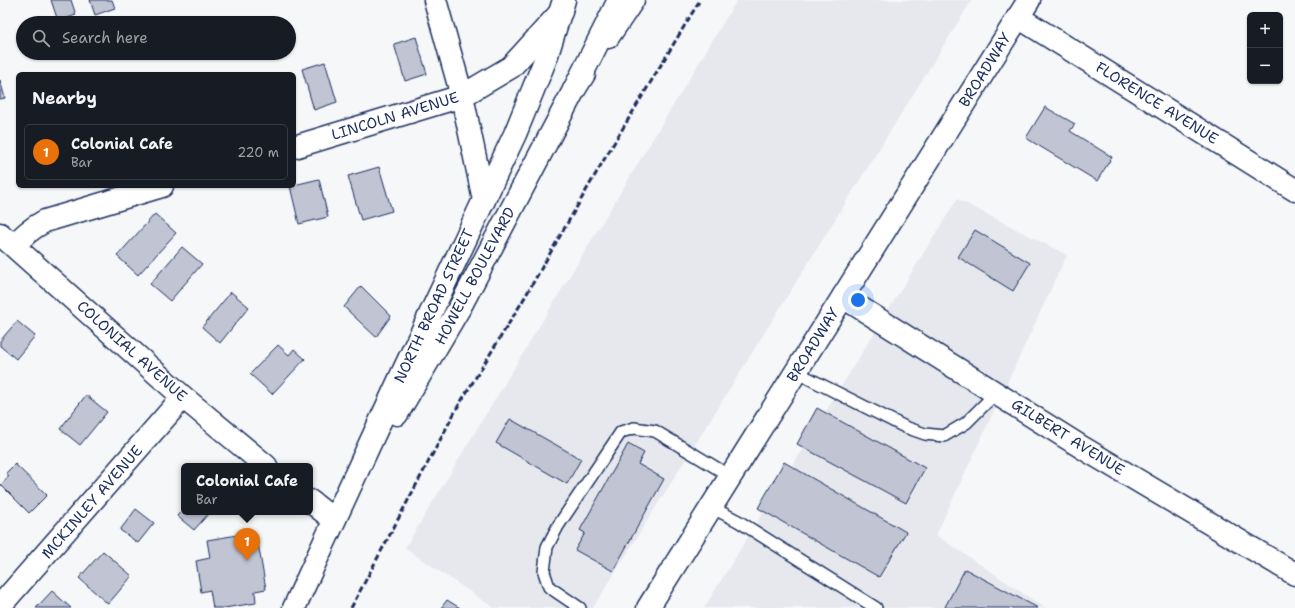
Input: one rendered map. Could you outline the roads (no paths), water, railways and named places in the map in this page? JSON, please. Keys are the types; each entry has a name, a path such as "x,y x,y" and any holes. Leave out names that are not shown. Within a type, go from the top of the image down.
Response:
{"main road":[{"path":"435,0 462,96 484,200"},
{"path":"574,90 619,0"},
{"path":"574,90 633,0"},
{"name":"LINCOLN AVENUE","path":"296,146 462,96 511,67 563,6"},
{"name":"NORTH BROAD STREET","path":"294,608 516,134 546,58 563,6"},
{"name":"FLORENCE AVENUE","path":"1023,8 1295,190"},
{"name":"BROADWAY","path":"648,608 1023,8"},
{"name":"HOWELL BOULEVARD","path":"334,520 460,307 574,90"},
{"path":"7,240 22,236 31,228 45,221 155,188"},
{"name":"COLONIAL AVENUE","path":"7,240 183,397 262,463"},
{"name":"GILBERT AVENUE","path":"843,296 1083,448 1295,574"},
{"name":"MCKINLEY AVENUE","path":"0,606 183,397"},
{"path":"313,503 334,520"}],"lane":[{"path":"796,372 899,424 925,434 944,436 966,423 996,393"},
{"path":"580,608 549,587 544,572 547,547 558,526 621,432 634,428 655,431 730,476"},
{"path":"711,507 738,521 876,608"}],"railway":[{"path":"351,608 457,408 522,302 602,163 700,0"}],"place":[{"name":"Colonial Cafe","path":"247,561"}]}
